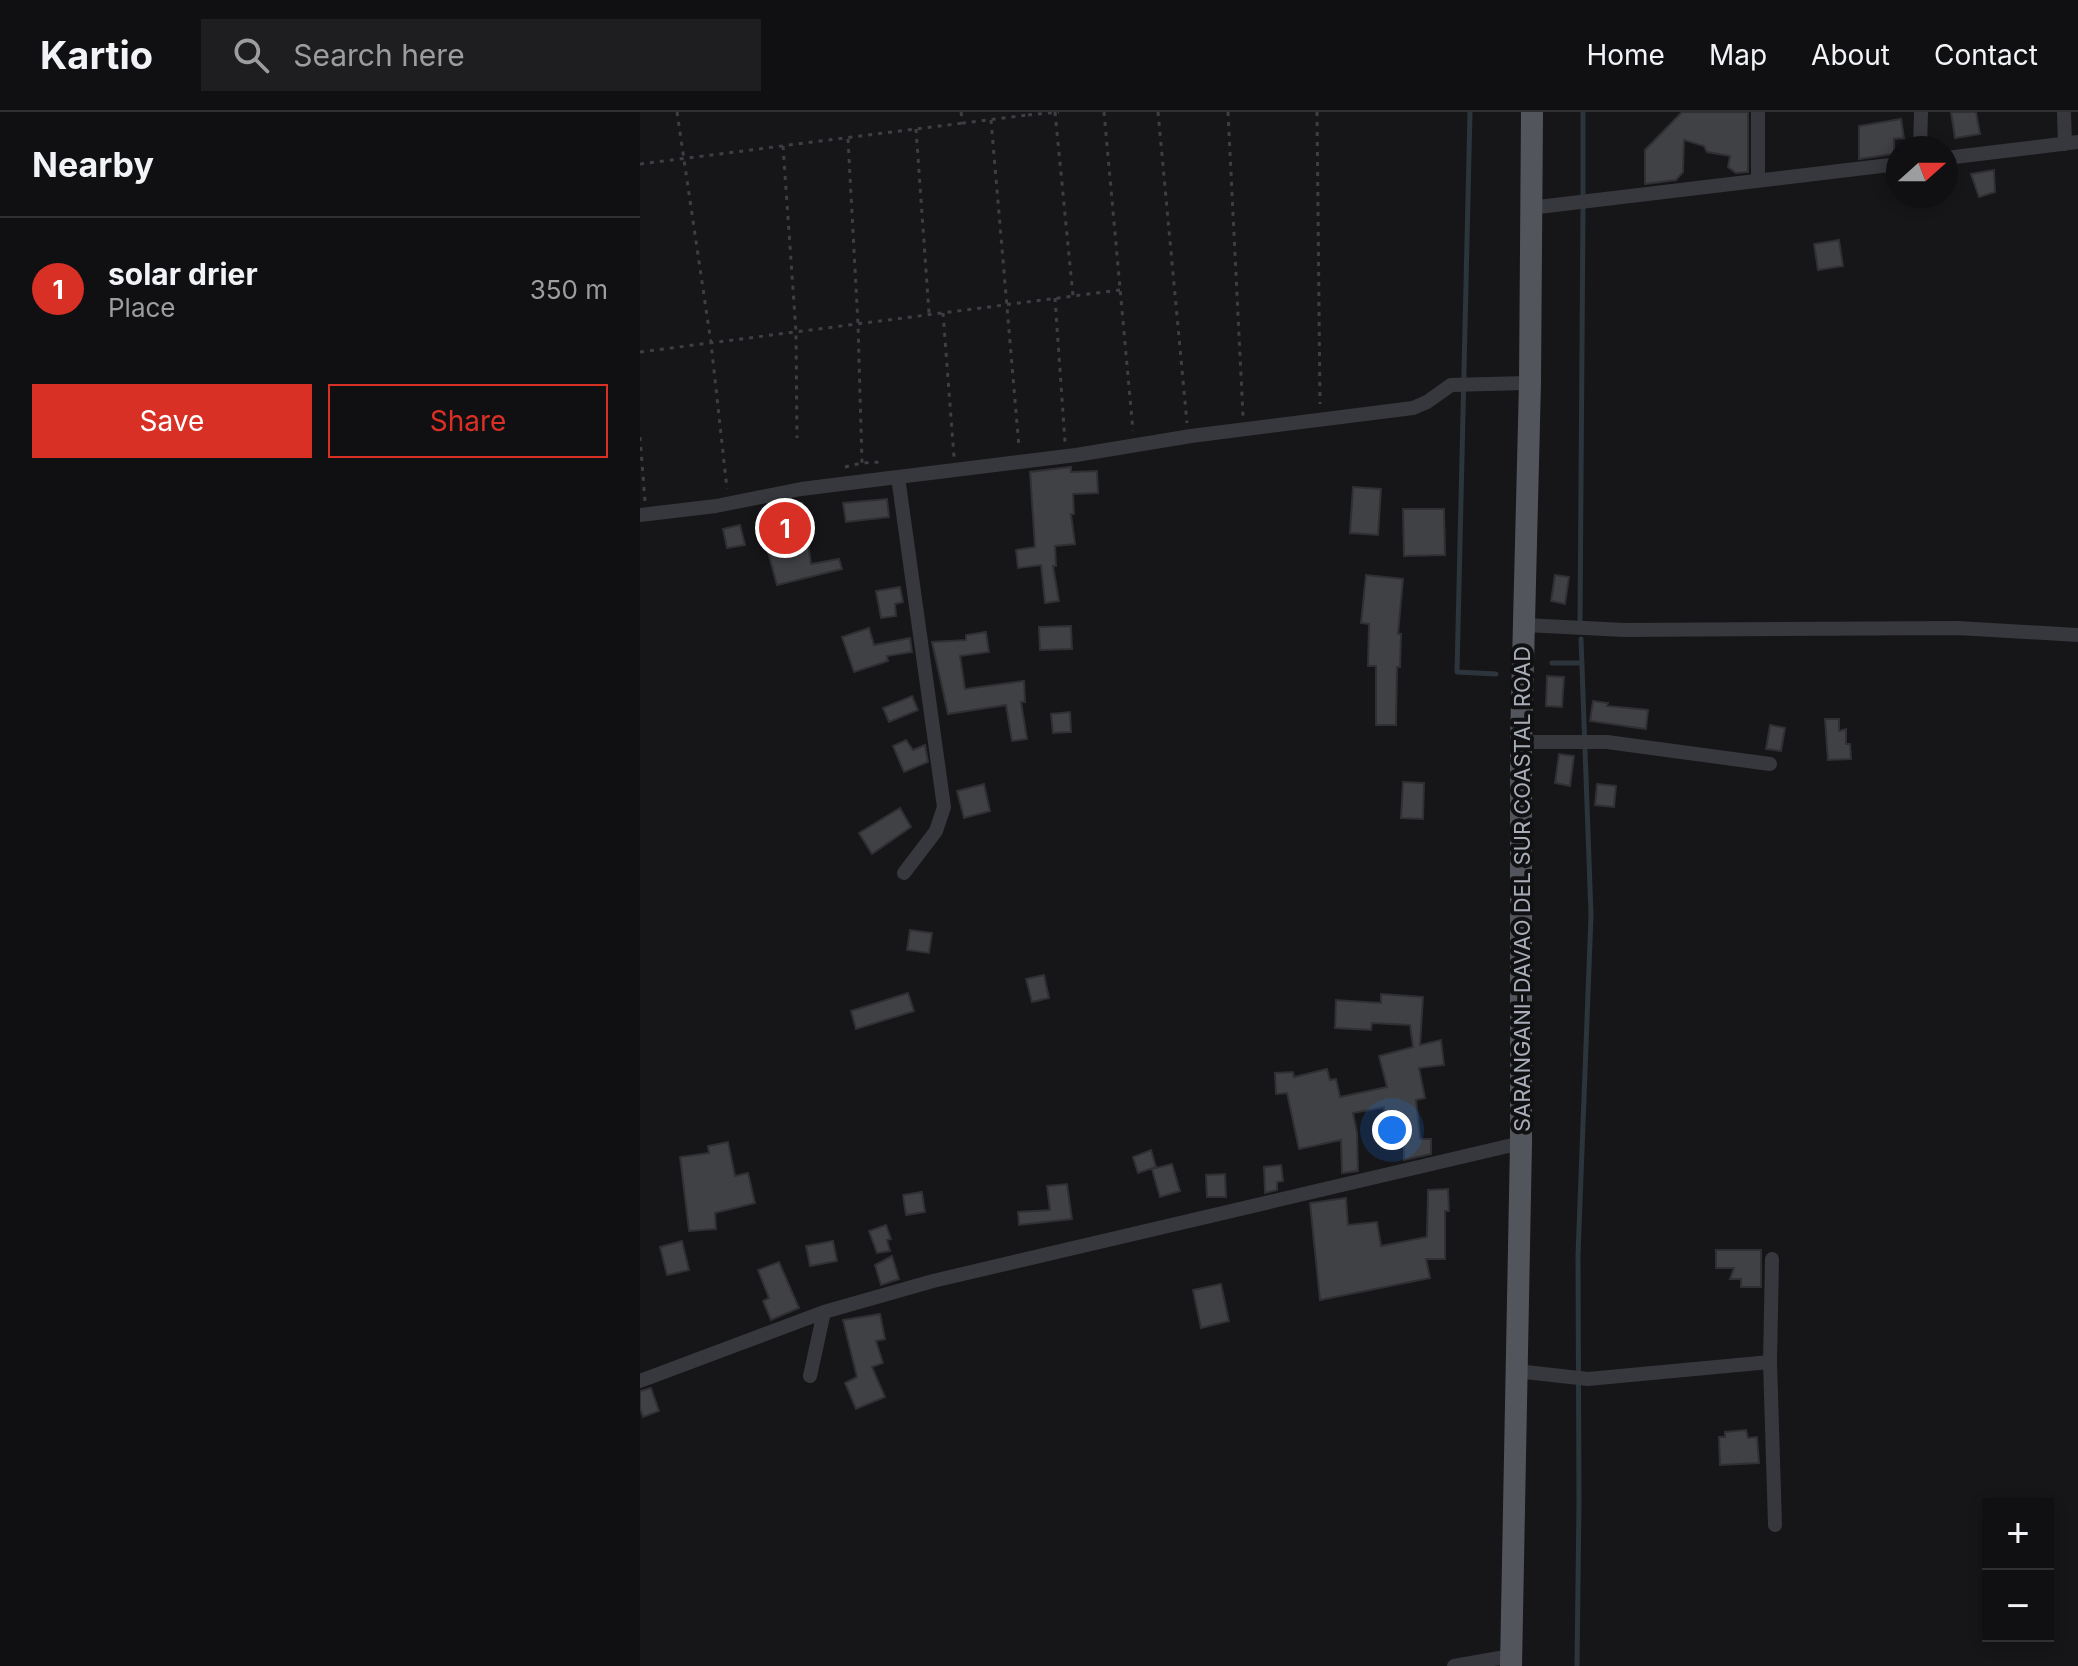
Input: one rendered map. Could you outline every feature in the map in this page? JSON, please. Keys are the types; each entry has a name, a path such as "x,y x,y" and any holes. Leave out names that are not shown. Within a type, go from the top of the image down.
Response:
{"main road":[{"name":"SARANGANI-DAVAO DEL SUR COASTAL ROAD","path":"1511,1661 1521,1143 1521,742 1530,383 1532,112"}],"street":[{"path":"1758,112 1758,180"},
{"path":"1920,136 1921,112"},
{"path":"1958,157 2071,143 2064,112"},
{"path":"1530,208 1886,165"},
{"path":"642,508 716,506 801,489 1413,408 1451,385 1530,383"},
{"path":"898,477 944,807 936,831 904,873"},
{"path":"1524,625 1625,630 1957,628 2078,635"},
{"path":"1521,742 1607,742 1770,764"},
{"path":"640,1381 824,1312 933,1281 1521,1143"},
{"path":"1772,1259 1770,1362 1775,1525"},
{"path":"810,1376 824,1312"},
{"path":"1516,1371 1588,1379 1770,1362"},
{"path":"1454,1666 1511,1661"}],"path":[{"path":"677,112 711,343 728,494"},
{"path":"961,112 963,123"},
{"path":"640,164 1057,112 1073,296"},
{"path":"1104,112 1133,435"},
{"path":"1158,112 1186,421 1191,436"},
{"path":"1228,112 1243,416"},
{"path":"1317,112 1320,420"},
{"path":"991,120 1019,452"},
{"path":"916,129 929,315"},
{"path":"847,138 858,324 862,463"},
{"path":"783,146 796,332 797,438"},
{"path":"640,352 1120,290"},
{"path":"1055,298 1065,446"},
{"path":"943,313 954,459"},
{"path":"640,437 642,508"}],"building":[{"path":"1682,112 1748,112 1748,172 1736,173 1728,167 1730,156 1707,152 1704,146 1684,140 1683,172 1676,180 1645,184 1645,150"},
{"path":"1951,112 1976,112 1980,134 1955,136"},
{"path":"1901,119 1904,136 1886,136 1886,155 1859,159 1859,126"},
{"path":"1994,170 1995,192 1979,197 1971,174"},
{"path":"1839,240 1843,266 1818,270 1814,244"},
{"path":"1071,467 1071,472 1097,471 1098,493 1073,494 1074,514 1071,514 1075,544 1055,546 1056,566 1053,566 1059,601 1045,603 1041,565 1018,568 1016,550 1035,547 1030,472"},
{"path":"1353,487 1381,489 1378,535 1350,533"},
{"path":"887,499 889,517 846,522 843,503"},
{"path":"802,503 811,564 839,559 842,569 777,585 768,552 762,509"},
{"path":"1403,509 1444,509 1445,555 1404,556"},
{"path":"740,525 745,545 727,548 723,529"},
{"path":"1366,575 1403,579 1396,725 1376,725 1376,666 1368,666 1369,624 1361,623"},
{"path":"1555,575 1569,577 1565,604 1551,601"},
{"path":"900,587 903,602 895,604 896,616 881,618 876,591"},
{"path":"1071,626 1072,649 1040,650 1039,627"},
{"path":"869,628 874,645 910,638 912,652 887,656 888,661 854,672 842,637"},
{"path":"986,632 989,652 960,656 965,689 1024,681 1025,702 1021,702 1027,739 1012,741 1006,705 948,714 932,642 966,640 966,635"},
{"path":"1547,676 1564,677 1562,707 1546,706"},
{"path":"912,696 918,710 889,722 883,708"},
{"path":"1593,701 1608,703 1607,706 1648,710 1646,729 1590,721"},
{"path":"1070,712 1071,732 1053,733 1051,714"},
{"path":"1825,719 1839,719 1839,731 1846,729 1846,744 1850,744 1851,759 1828,760"},
{"path":"1770,725 1785,728 1781,751 1766,749"},
{"path":"906,740 913,750 925,745 928,762 904,772 893,746"},
{"path":"1559,754 1574,756 1570,786 1555,783"},
{"path":"1403,782 1424,783 1423,819 1401,818"},
{"path":"984,784 990,811 964,818 957,791"},
{"path":"1597,784 1616,786 1614,807 1595,805"},
{"path":"900,808 911,827 872,854 859,833"},
{"path":"910,930 932,933 929,953 907,950"},
{"path":"1044,975 1049,998 1032,1002 1026,979"},
{"path":"908,993 914,1011 856,1029 851,1011"},
{"path":"1381,994 1423,997 1420,1045 1441,1040 1444,1065 1419,1068 1425,1098 1416,1100 1420,1139 1431,1139 1431,1154 1404,1160 1404,1128 1386,1130 1384,1107 1353,1113 1358,1171 1342,1173 1341,1140 1299,1149 1287,1093 1276,1094 1275,1073 1293,1072 1294,1077 1327,1069 1330,1080 1336,1079 1340,1097 1387,1087 1379,1056 1413,1047 1410,1025 1372,1023 1371,1030 1335,1028 1336,1000 1381,1003"},
{"path":"728,1142 735,1176 748,1173 755,1203 715,1213 716,1229 689,1231 680,1157 709,1153 708,1146"},
{"path":"1151,1150 1156,1167 1138,1173 1133,1157"},
{"path":"1172,1164 1180,1191 1160,1197 1152,1169"},
{"path":"1281,1165 1283,1181 1277,1182 1277,1190 1265,1193 1264,1167"},
{"path":"1225,1174 1226,1197 1207,1197 1206,1175"},
{"path":"1067,1184 1072,1219 1019,1225 1018,1212 1050,1210 1047,1186"},
{"path":"1448,1189 1445,1259 1426,1259 1430,1278 1320,1300 1310,1203 1346,1198 1348,1225 1377,1222 1381,1246 1427,1237 1428,1190"},
{"path":"922,1192 925,1212 906,1215 903,1195"},
{"path":"886,1225 891,1239 887,1240 890,1251 877,1253 869,1231"},
{"path":"682,1241 689,1270 667,1275 660,1247"},
{"path":"833,1241 837,1261 810,1266 806,1246"},
{"path":"1716,1250 1761,1250 1761,1287 1741,1287 1741,1279 1730,1279 1734,1268 1716,1268"},
{"path":"892,1256 899,1279 881,1285 875,1265"},
{"path":"779,1262 799,1308 771,1320 763,1301 769,1298 758,1270"},
{"path":"1221,1284 1229,1321 1201,1328 1193,1290"},
{"path":"880,1314 885,1339 876,1341 883,1363 872,1367 885,1397 856,1409 845,1383 857,1377 843,1320"},
{"path":"651,1388 659,1411 643,1417 640,1391"},
{"path":"1746,1430 1748,1438 1757,1437 1759,1463 1720,1465 1719,1437 1725,1437 1725,1432"}],"waterway":[{"path":"1470,112 1457,672 1496,674"},
{"path":"1583,112 1583,197"},
{"path":"1580,624 1583,208"},
{"path":"1577,1666 1578,1255 1591,915 1581,639"},
{"path":"1552,663 1581,663"}],"place":[{"name":"solar drier","path":"785,528"}]}
